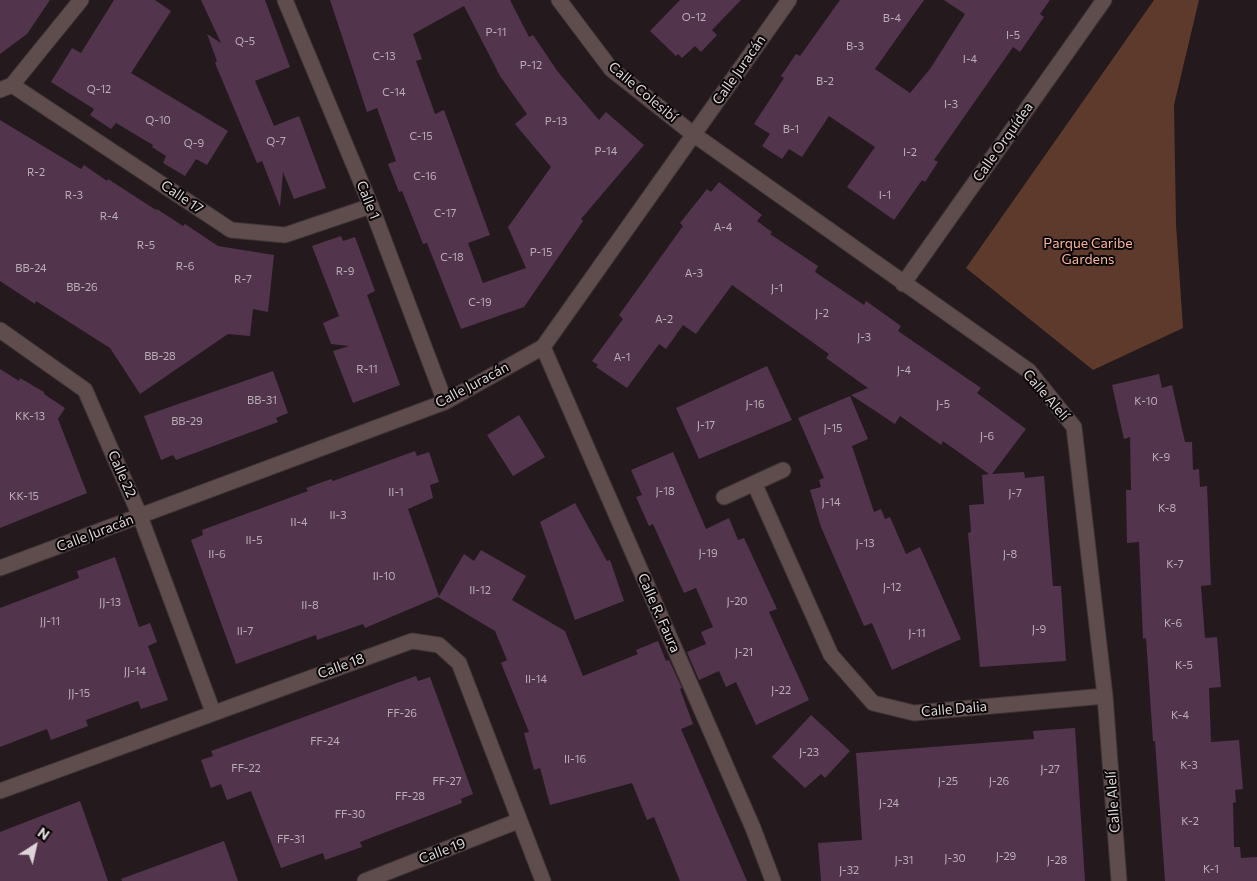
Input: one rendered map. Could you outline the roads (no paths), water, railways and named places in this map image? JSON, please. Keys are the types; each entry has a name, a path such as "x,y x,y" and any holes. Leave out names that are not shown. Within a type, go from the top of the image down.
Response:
{"street":[{"path":"6,87 82,0"},
{"name":"Calle 1","path":"285,0 371,206 445,402"},
{"name":"Calle Colesibí","path":"559,0 611,69 693,134"},
{"name":"Calle Juracán","path":"0,568 445,402 543,347 789,0"},
{"name":"Calle Orquídea","path":"903,284 1104,0"},
{"name":"Calle 17","path":"6,87 232,230 285,234 371,206"},
{"name":"Calle Alelí","path":"693,134 903,284 1029,371 1074,427 1105,696 1119,881"},
{"name":"Calle 22","path":"0,330 84,390 140,516 213,712"},
{"name":"Calle R. Faura","path":"543,347 753,828 773,881"},
{"path":"724,497 756,484 782,470"},
{"name":"Calle Dalia","path":"756,484 831,655 873,703 914,713 1105,696"},
{"name":"Calle 18","path":"0,790 412,641 439,645 459,663 518,821 543,881"},
{"name":"Calle 19","path":"365,881 518,821"}],"park label":[{"name":"Parque Caribe Gardens","path":"1088,252"}]}
